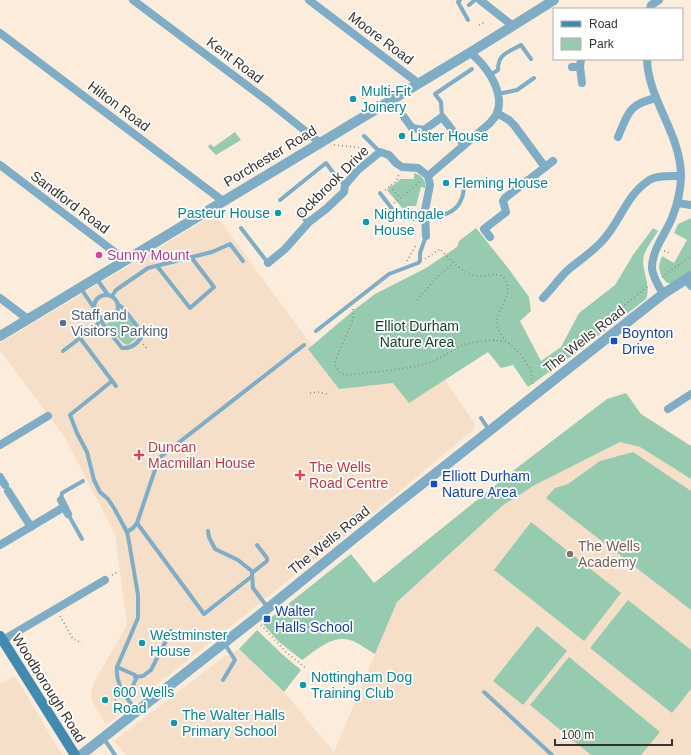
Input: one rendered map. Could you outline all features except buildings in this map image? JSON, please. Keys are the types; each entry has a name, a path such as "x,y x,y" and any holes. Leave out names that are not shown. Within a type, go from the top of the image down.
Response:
{"main road":[{"name":"Woodborough Road","path":"1,638 74,755"}],"street":[{"name":"Kent Road","path":"133,0 319,142"},
{"name":"Moore Road","path":"309,0 418,83"},
{"path":"480,0 513,26"},
{"name":"Porchester Road","path":"0,336 319,142 471,52 554,0"},
{"path":"650,5 659,0"},
{"name":"Hilton Road","path":"0,33 223,201"},
{"path":"428,176 464,145 491,125 497,113 499,103 495,84 481,63 471,52"},
{"path":"647,60 647,68 656,98 673,138 681,176 677,204 673,217 654,258 652,270 663,294"},
{"path":"578,64 582,83"},
{"path":"618,137 631,109 642,102 656,98"},
{"path":"497,113 509,120 514,125 546,167"},
{"path":"404,117 412,128 424,130 442,117 464,145"},
{"name":"Ockbrook Drive","path":"268,263 282,256 308,224 344,192 345,185 358,170 377,154 389,155 396,164 402,167"},
{"path":"490,238 484,229 506,212 503,202 505,198 514,188 553,161"},
{"name":"Sandford Road","path":"0,165 121,257 123,261"},
{"path":"402,167 418,168 428,176 430,185 425,218 426,234"},
{"path":"543,298 570,268 589,254 605,238 634,194 649,180 666,176 681,176"},
{"path":"677,204 691,205"},
{"name":"The Wells Road","path":"81,755 663,294 689,280"},
{"path":"0,298 25,317 30,318"},
{"path":"668,409 689,399"},
{"path":"0,445 13,440 48,416"},
{"path":"0,477 31,527"},
{"path":"0,545 64,507"},
{"path":"1,638 29,627 105,580"}],"lane":[{"path":"460,0 458,2 468,20"},
{"path":"469,5 480,0"},
{"path":"490,75 498,70 498,62 500,58 521,44 531,59"},
{"path":"442,117 441,102 434,94 472,69"},
{"path":"498,94 517,90 534,78"},
{"path":"364,136 377,154"},
{"path":"280,200 326,163 337,178 345,185"},
{"path":"380,193 399,218 435,217 449,213 461,202 464,191 464,182"},
{"path":"298,211 308,224"},
{"path":"241,228 268,263"},
{"path":"316,331 389,274 418,263 426,234"},
{"path":"94,308 99,298 103,296 110,296 129,280 148,268 212,252 230,244 243,261"},
{"path":"156,266 190,308 214,287 191,257"},
{"path":"80,287 97,315 101,318 103,324 122,348 127,349 131,347 140,340 143,334 123,308 110,296 96,278"},
{"path":"101,318 111,318 115,315 119,305"},
{"path":"63,351 97,325 101,318"},
{"path":"80,338 116,386"},
{"path":"127,532 137,523 159,458 304,345"},
{"path":"112,381 70,414 77,434 87,452 94,480 100,492 108,499 114,508 127,532 138,595 138,618 117,667 117,678 120,687 137,712"},
{"path":"482,418 490,431"},
{"path":"82,539 64,507 62,493 83,481"},
{"path":"137,523 204,614 251,577"},
{"path":"208,531 209,537 215,549 238,560 253,572"},
{"path":"257,545 267,558 267,561 252,573 252,588 268,608"},
{"path":"135,677 143,676 151,670 171,631"},
{"path":"223,680 235,660 224,643"},
{"path":"117,667 134,673 136,679 127,698"},
{"path":"484,692 552,755"},
{"path":"103,738 115,755"}],"path":[{"path":"479,25 485,22"},
{"path":"334,145 365,148 377,154"},
{"path":"380,193 397,181 402,167"},
{"path":"390,206 428,176"},
{"path":"390,186 400,198"},
{"path":"402,269 409,256 426,234"},
{"path":"420,260 425,259 440,250 453,264 476,276 495,275 501,276 505,279 507,294 497,318 497,326 506,341 518,352 529,368 532,374 533,383 540,392"},
{"path":"580,360 577,352 578,344 596,327 656,280 691,256"},
{"path":"417,300 437,277 453,264"},
{"path":"354,310 353,320 335,361 336,367 340,373 347,375 408,368 430,362 461,346 479,341 506,341"},
{"path":"452,338 457,348"},
{"path":"140,340 148,350"},
{"path":"310,393 319,392 327,394"},
{"path":"56,609 71,638 82,643"},
{"path":"257,617 261,625 272,639 307,669"}],"shaded area":[{"name":"Duncan Macmillan House","path":"215,214 312,346 308,349 339,389 393,382 409,403 445,380 475,424 473,430 377,510 106,725 92,701 91,693 94,682 127,625 115,534 65,438 0,350 0,343"},
{"name":"The Wells Academy","path":"620,442 640,447 691,479 691,755 126,755 114,741 225,656 239,649 290,699 334,752 397,602 502,506 532,486"},
{"path":"14,676 62,755 0,755 0,684"}],"green space":[{"path":"235,132 241,140 216,155 208,147 210,144 214,147"},
{"path":"414,173 423,178 425,188 421,187 416,206 410,206 410,213 407,214 387,190 401,179 414,179"},
{"path":"691,218 691,271 672,283 667,283 662,277 659,267 662,256 674,263 687,240 674,233 678,224"},
{"name":"Elliot Durham Nature Area","path":"476,228 529,297 531,311 520,321 541,361 561,347 579,313 615,285 633,255 653,228 658,231 645,252 643,261 648,288 646,299 577,352 528,387 513,365 501,368 488,352 409,403 393,383 339,389 308,349 375,294 426,268 457,247 459,241"},
{"path":"122,311 139,332 138,337 128,345 123,343 106,324 116,318"},
{"path":"626,393 641,414 691,446 691,479 640,447 620,442 533,486 502,506 397,602 375,654 353,641 339,639 319,647 302,660 279,642 263,624 351,554 374,583 518,467 607,399"},
{"path":"633,452 691,491 691,610 546,498 555,488 568,484 600,461"},
{"path":"531,522 621,593 584,641 494,570"},
{"path":"628,600 691,650 691,689 672,713 590,648"},
{"path":"537,626 567,651 523,705 493,681"},
{"path":"257,630 301,670 284,692 239,649"},
{"path":"569,657 660,732 641,755 591,755 530,705"}],"place":[{"name":"Multi-Fit Joinery","path":"353,99"},
{"name":"Lister House","path":"402,136"},
{"name":"Fleming House","path":"446,183"},
{"name":"Pasteur House","path":"278,213"},
{"name":"Nightingale House","path":"366,222"},
{"name":"Sunny Mount","path":"99,255"},
{"name":"Staff and Visitors Parking","path":"63,323"},
{"name":"Boynton Drive","path":"614,341"},
{"name":"Duncan Macmillan House","path":"139,455"},
{"name":"The Wells Road Centre","path":"300,475"},
{"name":"Elliott Durham Nature Area","path":"434,484"},
{"name":"The Wells Academy","path":"570,554"},
{"name":"Walter Halls School","path":"267,619"},
{"name":"Westminster House","path":"142,643"},
{"name":"Nottingham Dog Training Club","path":"303,685"},
{"name":"600 Wells Road","path":"105,700"},
{"name":"The Walter Halls Primary School","path":"174,723"}]}
